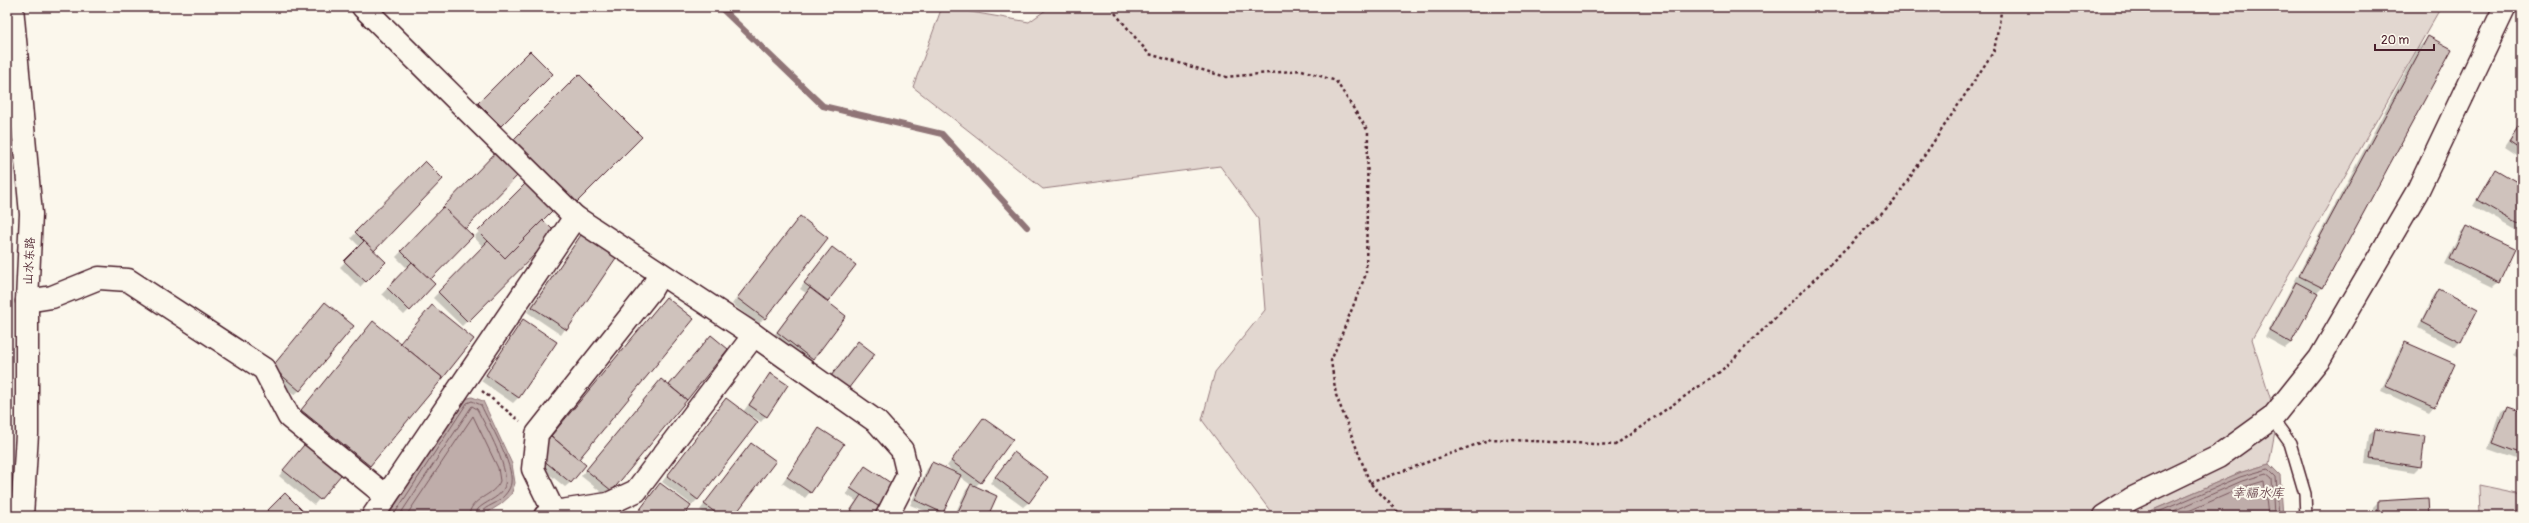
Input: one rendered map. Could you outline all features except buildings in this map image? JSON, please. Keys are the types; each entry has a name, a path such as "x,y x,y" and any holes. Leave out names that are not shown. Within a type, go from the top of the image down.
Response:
{"main road":[{"name":"山水东路","path":"12,7 32,214 27,301 27,434 22,516"},
{"path":"363,7 575,217 754,335 877,422 902,450 908,475 887,516"},
{"path":"2104,516 2131,499 2218,457 2272,418 2320,358 2417,192 2505,7"},
{"path":"373,516 575,217"},
{"path":"660,274 650,290 537,434 533,470 549,514 608,504 636,491 754,335"},
{"path":"27,301 52,297 99,278 128,280 264,369 289,417 386,496"}],"lane":[{"path":"2272,418 2290,443 2305,494 2306,516"}],"path":[{"path":"1115,7 1115,13 1148,54 1226,77 1302,70 1336,82 1368,131 1366,274 1331,361 1336,395 1370,483 1402,516"},
{"path":"1370,483 1491,439 1614,444 1721,371 1895,200 1994,51 2002,7"},
{"path":"466,378 537,434"}],"shaded area":[{"path":"942,7 1029,22 1050,7 2441,7 2252,339 2277,420 2269,464 2239,473 2139,516 1274,516 1202,420 1215,372 1265,310 1258,218 1220,166 1043,189 913,87"},
{"path":"2479,485 2522,494 2522,516 2480,516"}],"water":[{"path":"472,397 483,401 512,464 515,483 511,495 501,504 482,516 388,516 465,399"},
{"name":"幸福水库","path":"2269,464 2280,475 2283,516 2139,516 2239,473"}],"waterway":[{"path":"720,7 823,106 942,134 1027,227"}]}
